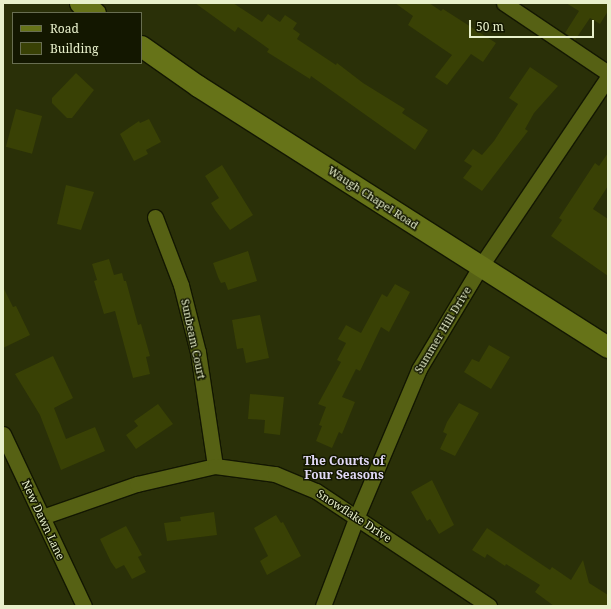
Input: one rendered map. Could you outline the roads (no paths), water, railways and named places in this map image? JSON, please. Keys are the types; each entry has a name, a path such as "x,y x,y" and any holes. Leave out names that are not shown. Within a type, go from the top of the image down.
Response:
{"main road":[{"path":"80,3 94,12"},
{"name":"Waugh Chapel Road","path":"142,47 205,90 480,267 608,347"}],"street":[{"path":"504,3 608,73"},
{"name":"Summer Hill Drive","path":"323,606 357,516 419,369 480,267 608,77"},
{"name":"Sunbeam Court","path":"154,217 181,285 198,352 215,466"},
{"name":"New Dawn Lane","path":"3,434 84,606"},
{"name":"Snowflake Drive","path":"42,517 137,484 215,466 275,474 316,491 357,516 489,606"}],"district":[{"name":"The Courts of Four Seasons","path":"344,468"}]}
